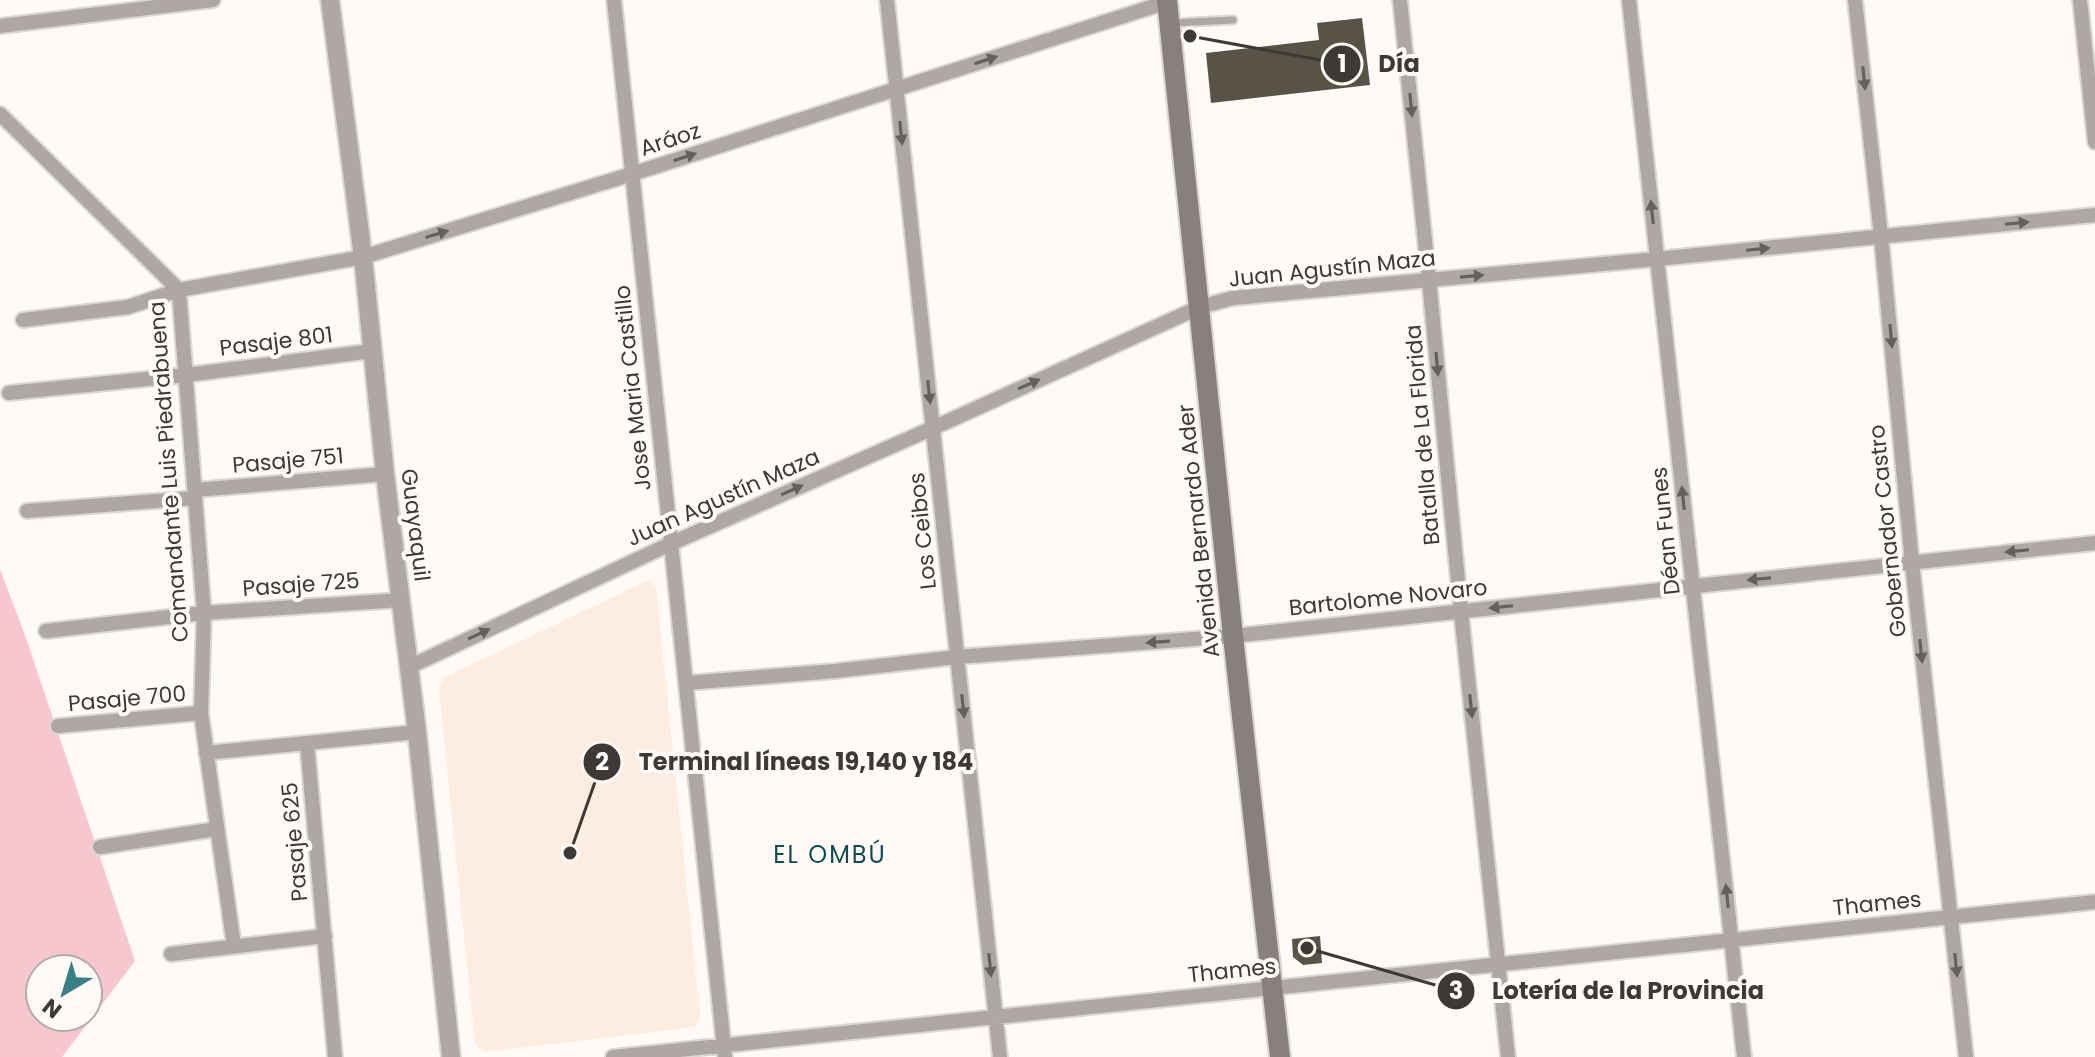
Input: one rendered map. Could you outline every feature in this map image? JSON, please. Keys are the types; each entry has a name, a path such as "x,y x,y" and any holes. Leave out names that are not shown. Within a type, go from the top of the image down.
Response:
{"main road":[{"name":"Avenida Bernardo Ader","path":"1168,8 1280,1057"}],"street":[{"path":"0,26 213,0"},
{"name":"Guayaquil","path":"330,0 363,257 451,1057"},
{"name":"Jose Maria Castillo","path":"614,0 725,1052"},
{"name":"Los Ceibos","path":"887,0 1000,1057"},
{"name":"Batalla de La Florida","path":"1400,0 1508,1057"},
{"name":"Déan Funes","path":"1629,0 1744,1057"},
{"name":"Gobernador Castro","path":"1855,0 1966,1057"},
{"path":"2080,0 2095,142"},
{"name":"Aráoz","path":"23,320 128,307 179,290 363,257 897,89 1168,8"},
{"name":"Comandante Luis Piedrabuena","path":"0,114 179,290 204,613 201,713 234,946"},
{"name":"Juan Agustín Maza","path":"409,667 670,544 1200,307 1233,298 2095,215"},
{"name":"Pasaje 801","path":"9,393 186,375 372,351"},
{"name":"Pasaje 751","path":"27,511 385,474"},
{"name":"Bartolome Novaro","path":"686,683 957,657 1233,636 2095,543"},
{"name":"Pasaje 725","path":"46,631 204,613 401,600"},
{"name":"Pasaje 700","path":"58,726 201,713"},
{"path":"206,753 417,732"},
{"name":"Pasaje 625","path":"307,743 325,936"},
{"path":"100,847 217,829"},
{"name":"Thames","path":"613,1057 725,1052 996,1018 2095,902"},
{"path":"171,954 325,936 335,1057"}],"lane":[{"path":"1168,8 1233,20"}],"shaded area":[{"path":"0,569 135,961 104,1002 104,953 24,953 24,1033 80,1033 62,1057 0,1057"},
{"path":"649,580 656,587 700,1016 695,1027 485,1052 475,1044 439,689 443,678"}],"building":[{"path":"1362,18 1370,85 1211,103 1206,53 1319,40 1317,23"},
{"path":"1320,936 1322,963 1303,965 1293,957 1292,939"}],"place":[{"name":"Día","path":"1190,36"},
{"name":"Terminal líneas 19,140 y 184","path":"570,853"},
{"name":"Lotería de la Provincia","path":"1307,948"}],"district":[{"name":"EL OMBÚ","path":"830,855"}]}
